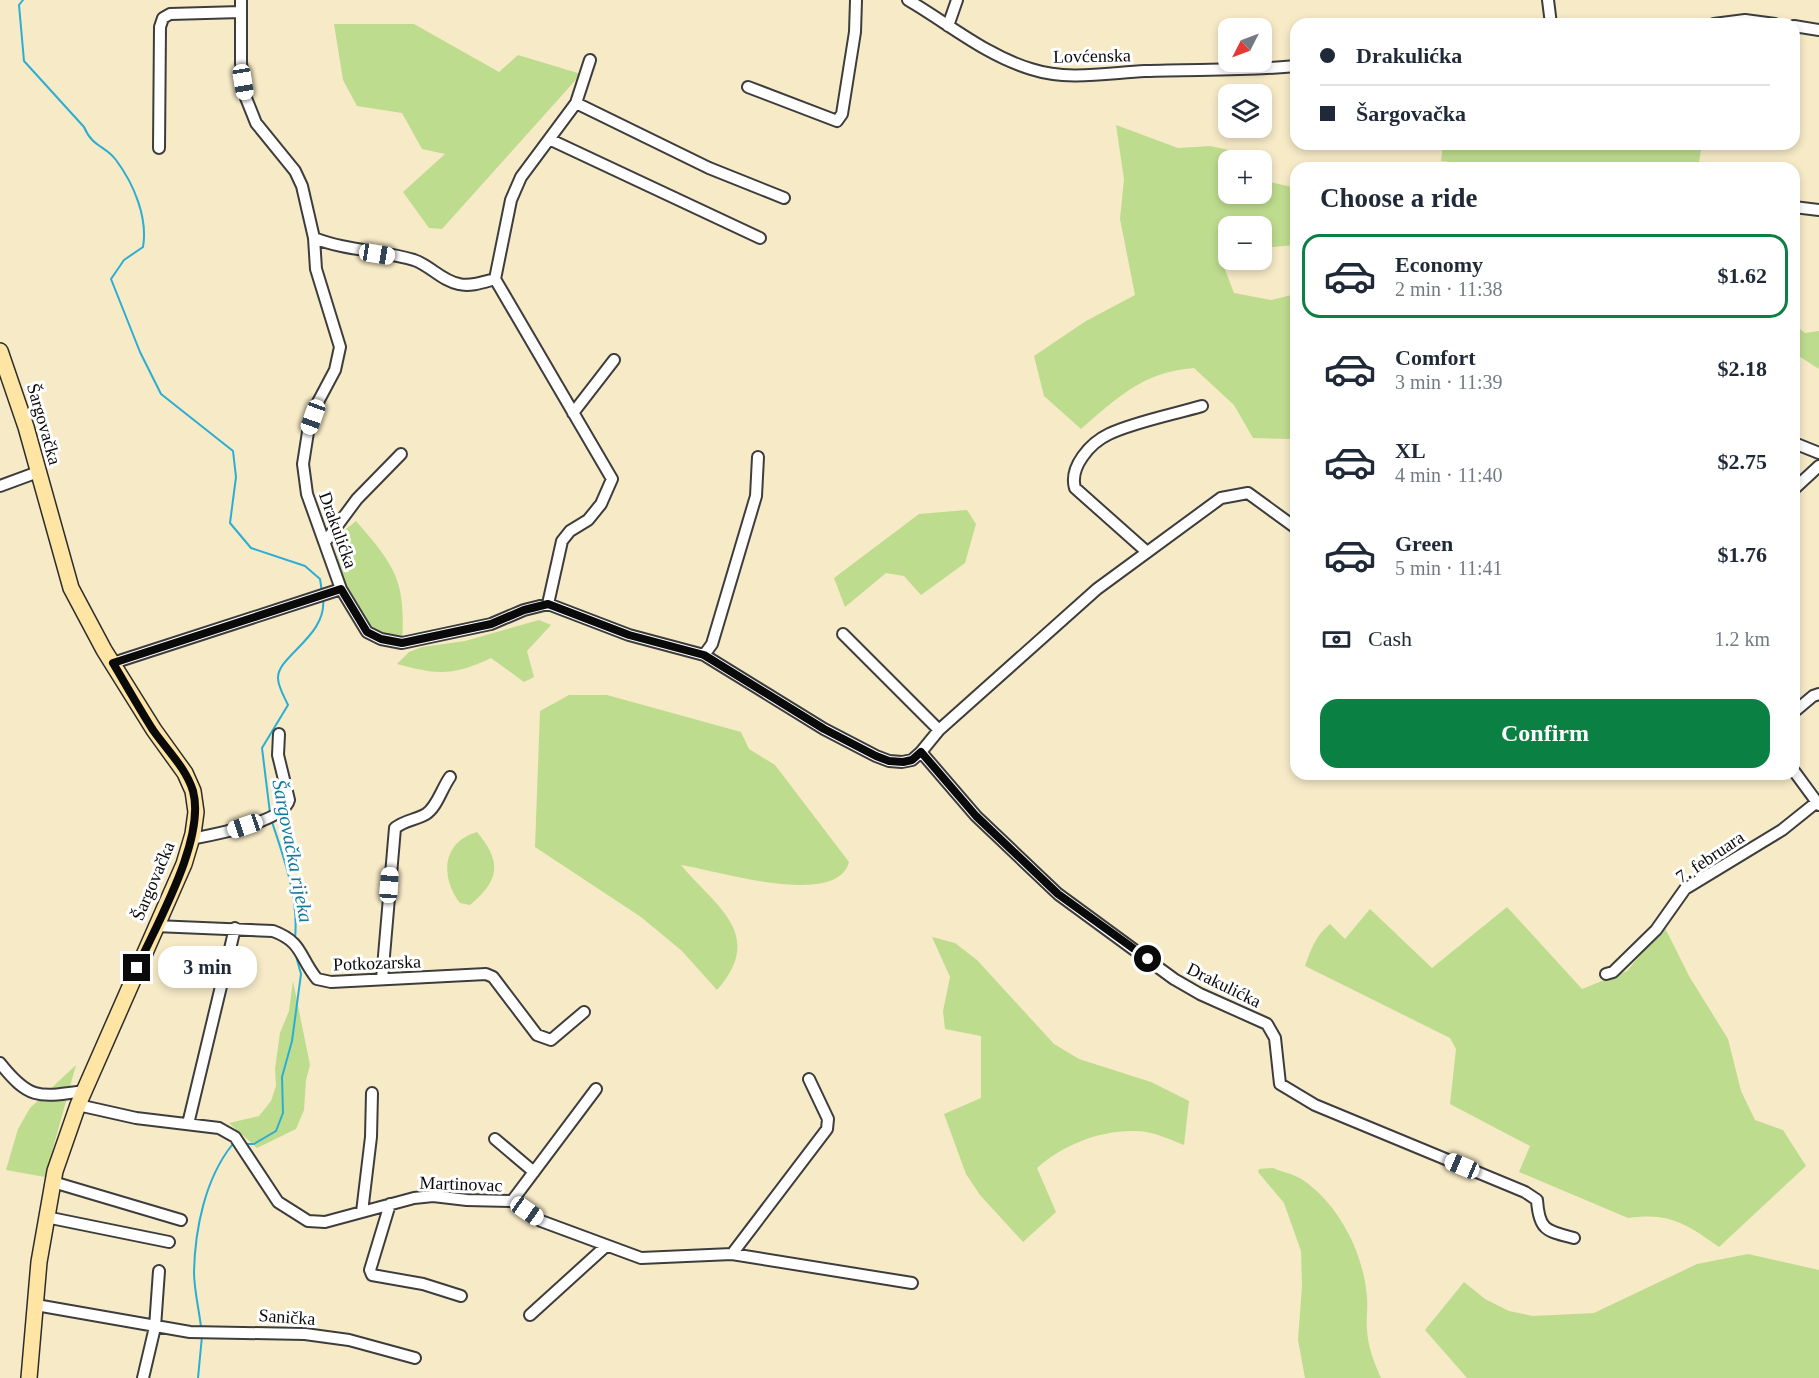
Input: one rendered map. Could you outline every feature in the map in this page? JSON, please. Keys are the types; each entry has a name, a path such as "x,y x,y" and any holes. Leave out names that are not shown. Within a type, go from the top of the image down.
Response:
{"street":[{"name":"Drakulićka","path":"241,0 241,63 246,98 256,123 295,171 302,186 315,238 316,269 340,347 335,370 318,402 308,432 303,464 307,494 341,589 367,632 381,639 402,643 491,624 524,610 548,604"},
{"path":"748,87 837,121 842,114 855,32 856,0"},
{"name":"Lovćenska","path":"908,0 976,46 1029,69 1067,77 1147,71 1253,70 1290,67"},
{"path":"948,26 957,0"},
{"path":"1548,0 1550,18"},
{"path":"159,148 160,27 164,18 170,14 241,12"},
{"path":"1800,28 1819,30"},
{"path":"590,60 576,103 551,140 521,177 511,200 495,279 612,479 601,504 588,520 570,531 562,541 548,604 629,635 704,655 824,729 876,756 889,761 903,762 912,760 921,752 939,730 1097,589 1221,498 1248,493 1290,524"},
{"path":"576,103 709,168 784,198"},
{"path":"551,140 760,238"},
{"path":"1800,208 1819,210"},
{"path":"315,238 348,249 425,264 446,279 461,285 495,279"},
{"name":"Šargovačka","path":"0,351 26,427 71,588 154,730 185,773 193,791 196,812 184,864 81,1098 53,1182 46,1217 29,1378"},
{"path":"573,413 614,360"},
{"path":"1147,552 1075,488 1073,476 1075,468 1078,461 1108,434 1202,406"},
{"path":"1800,445 1819,453"},
{"path":"325,543 357,499 401,454"},
{"path":"704,655 712,644 756,496 758,457"},
{"path":"1800,483 1819,466"},
{"path":"0,486 38,472"},
{"path":"113,663 341,589"},
{"path":"843,634 939,730"},
{"path":"1800,707 1819,694"},
{"path":"191,838 223,833 267,818 288,806 289,800 278,755 279,734"},
{"name":"Drakulićka","path":"921,752 976,816 1058,894 1174,979 1200,994 1267,1024 1275,1038 1280,1084 1315,1105 1525,1192 1537,1200 1540,1223 1548,1231 1574,1238"},
{"path":"382,980 395,828 402,822 425,815 432,809 450,777"},
{"name":"7. februara","path":"1606,974 1613,972 1652,936 1685,889 1782,830 1818,803 1800,779"},
{"name":"Potkozarska","path":"155,926 235,928 273,932 288,937 299,947 317,979 331,982 486,974 493,977 537,1035 544,1040 551,1040 584,1012"},
{"path":"188,1124 235,928"},
{"path":"0,1063 14,1081 31,1093 81,1098"},
{"path":"732,1254 827,1129 828,1119 808,1079"},
{"path":"512,1202 596,1089"},
{"path":"362,1212 371,1137 372,1093"},
{"name":"Martinovac","path":"81,1098 136,1118 219,1128 235,1137 267,1188 279,1202 308,1221 325,1222 390,1204 433,1196 512,1202 541,1221 641,1258 732,1254 912,1283"},
{"path":"495,1139 534,1172"},
{"path":"53,1182 181,1220"},
{"path":"390,1204 370,1270 372,1275 423,1284 460,1296"},
{"path":"46,1217 169,1242"},
{"path":"530,1315 606,1246"},
{"path":"143,1378 155,1327 159,1271"},
{"name":"Sanička","path":"36,1305 190,1332 305,1334 349,1340 415,1358"}],"shaded area":[{"path":"0,0 1819,0 1819,1378 0,1378"}],"green space":[{"path":"334,24 414,24 499,72 518,55 581,74 442,229 429,228 403,192 445,154 422,149 402,113 357,106 343,80"},
{"path":"1116,125 1178,148 1210,146 1229,150 1218,150 1218,204 1272,204 1272,182 1290,187 1290,246 1272,247 1272,216 1218,216 1218,270 1225,270 1234,293 1271,300 1290,295 1290,439 1253,438 1234,405 1194,368 1160,375 1132,388 1081,429 1044,396 1034,356 1086,321 1135,295 1120,219 1124,179"},
{"path":"1442,150 1701,150 1699,162 1441,161"},
{"path":"1800,329 1805,333 1819,331 1819,369 1800,357"},
{"path":"967,510 976,524 965,563 921,595 904,576 886,573 845,607 834,578 919,514"},
{"path":"356,521 389,563 400,589 402,643 367,630 358,620 351,604 334,539"},
{"path":"539,620 551,625 527,651 534,677 524,682 491,658 466,668 445,672 434,672 397,664 409,652 422,647 465,641"},
{"path":"569,695 607,695 741,732 749,749 775,765 849,862 840,876 822,883 800,885 746,879 681,865 721,908 736,937 737,953 731,970 717,990 682,951 641,917 535,847 540,711"},
{"path":"477,832 491,853 494,870 487,887 470,905 460,903 449,882 447,872 451,852 457,844 465,837"},
{"path":"1507,907 1582,989 1627,971 1664,926 1689,976 1728,1039 1741,1091 1755,1120 1783,1130 1806,1166 1719,1247 1677,1222 1655,1217 1628,1218 1519,1172 1530,1146 1450,1104 1456,1049 1450,1038 1305,966 1312,948 1325,928 1330,924 1345,939 1370,909 1432,968"},
{"path":"932,937 955,943 977,960 1054,1044 1079,1059 1151,1082 1189,1101 1184,1145 1148,1132 1122,1131 1095,1136 1058,1152 1037,1168 1056,1212 1023,1242 980,1195 966,1174 944,1114 981,1098 981,1036 945,1029 943,1011 950,977"},
{"path":"293,981 310,1065 306,1080 304,1110 296,1129 257,1148 229,1123 259,1116 271,1101 276,1086 275,1069 280,1033 289,1011"},
{"path":"76,1065 45,1177 6,1170 18,1129 30,1108"},
{"path":"1273,1168 1303,1180 1316,1190 1338,1216 1347,1231 1355,1247 1365,1281 1368,1336 1381,1378 1305,1378 1298,1340 1302,1286 1301,1251 1284,1203 1258,1172 1259,1169"},
{"path":"1748,1254 1819,1270 1819,1378 1467,1378 1425,1330 1464,1282 1485,1299 1509,1311 1533,1316 1594,1313 1697,1264"}],"waterway":[{"name":"Šargovačka rijeka","path":"23,0 19,5 24,61 84,127 91,139 116,160 134,190 143,225 143,247 124,260 111,279 140,352 161,394 233,451 236,477 230,523 251,548 305,566 320,579 322,592"},
{"name":"Šargovačka rijeka","path":"270,813 262,748 288,705 280,689 278,678 285,662 318,623 323,598"},
{"name":"Šargovačka rijeka","path":"272,822 293,894 295,938"},
{"name":"Šargovačka rijeka","path":"245,1144 254,1144 276,1131 283,1113 282,1077 292,1041 301,974 296,956"},
{"name":"Šargovačka rijeka","path":"201,1327 194,1272 199,1222 215,1173 232,1145 237,1145"},
{"name":"Šargovačka rijeka","path":"198,1378 202,1336"}],"route":[{"path":"137,968 184,864 193,834 196,812 193,791 185,773 154,730 113,663 341,589 367,632 381,639 402,643 491,624 524,610 548,604 629,635 704,655 748,680 824,729 876,756 889,761 903,762 912,760 921,752 976,816 1058,894 1148,959"}]}
